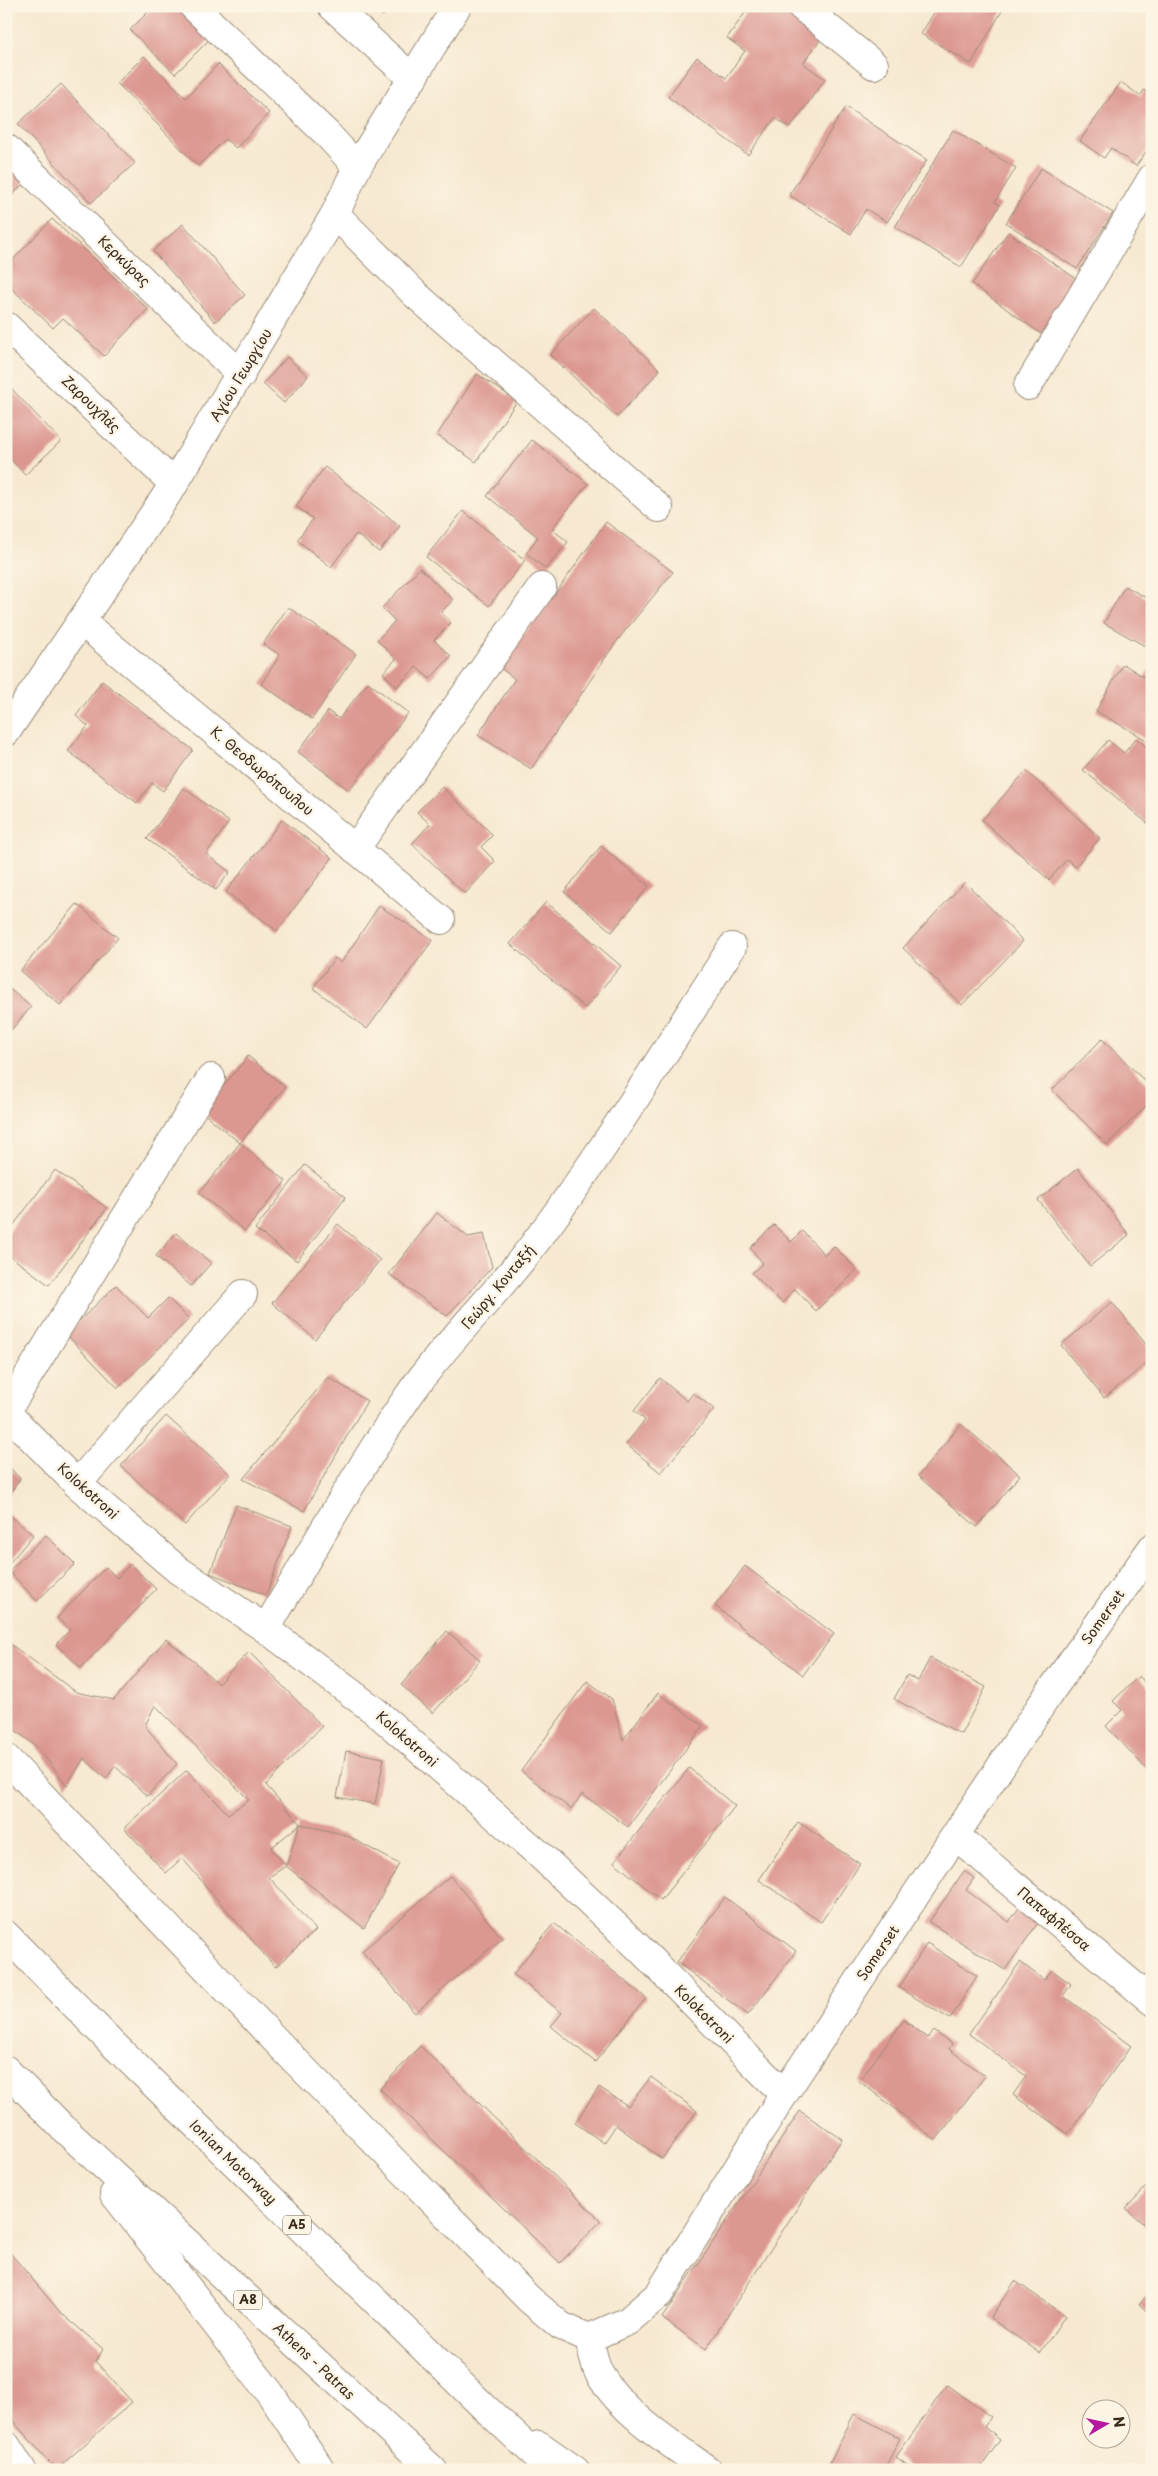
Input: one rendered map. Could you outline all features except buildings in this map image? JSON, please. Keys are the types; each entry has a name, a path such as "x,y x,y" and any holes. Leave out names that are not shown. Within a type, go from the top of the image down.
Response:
{"main road":[{"path":"193,6 327,134 357,167"},
{"path":"332,6 413,79"},
{"name":"Αγίου Γεωργίου","path":"6,732 174,484 241,375 335,214 357,167 457,6"},
{"path":"801,6 874,65"},
{"name":"Κερκύρας","path":"6,148 241,375"},
{"path":"1028,386 1152,178"},
{"path":"335,214 416,294 659,508"},
{"name":"Ζαρουχλάς","path":"6,326 174,484"},
{"path":"355,849 542,587"},
{"name":"Κ. Θεοδωρόπουλου","path":"82,622 441,920"},
{"name":"Γεώργ. Κονταξή","path":"266,1629 378,1442 408,1397 426,1372 510,1274 567,1199 732,947"},
{"path":"6,1412 211,1078"},
{"path":"77,1484 243,1294"},
{"name":"Kolokotroni","path":"6,1412 77,1484 178,1570 266,1629 376,1712 539,1854 638,1947 784,2094"},
{"name":"Somerset","path":"589,2338 628,2322 659,2294 784,2094 1048,1695 1152,1548"},
{"path":"6,1758 287,2052 529,2299 560,2326 589,2338 600,2374 620,2399 648,2426 708,2470"},
{"name":"Παπαφλέσσα","path":"956,1836 1152,2001"},
{"name":"Ionian Motorway","path":"6,1935 111,2042 484,2407"},
{"path":"6,2070 64,2129 270,2393 321,2470"},
{"name":"Athens - Patras","path":"64,2129 433,2470"},
{"path":"484,2407 552,2470"},
{"name":"Α5","path":"484,2407 575,2470"},
{"path":"6,2445 22,2470"}]}
